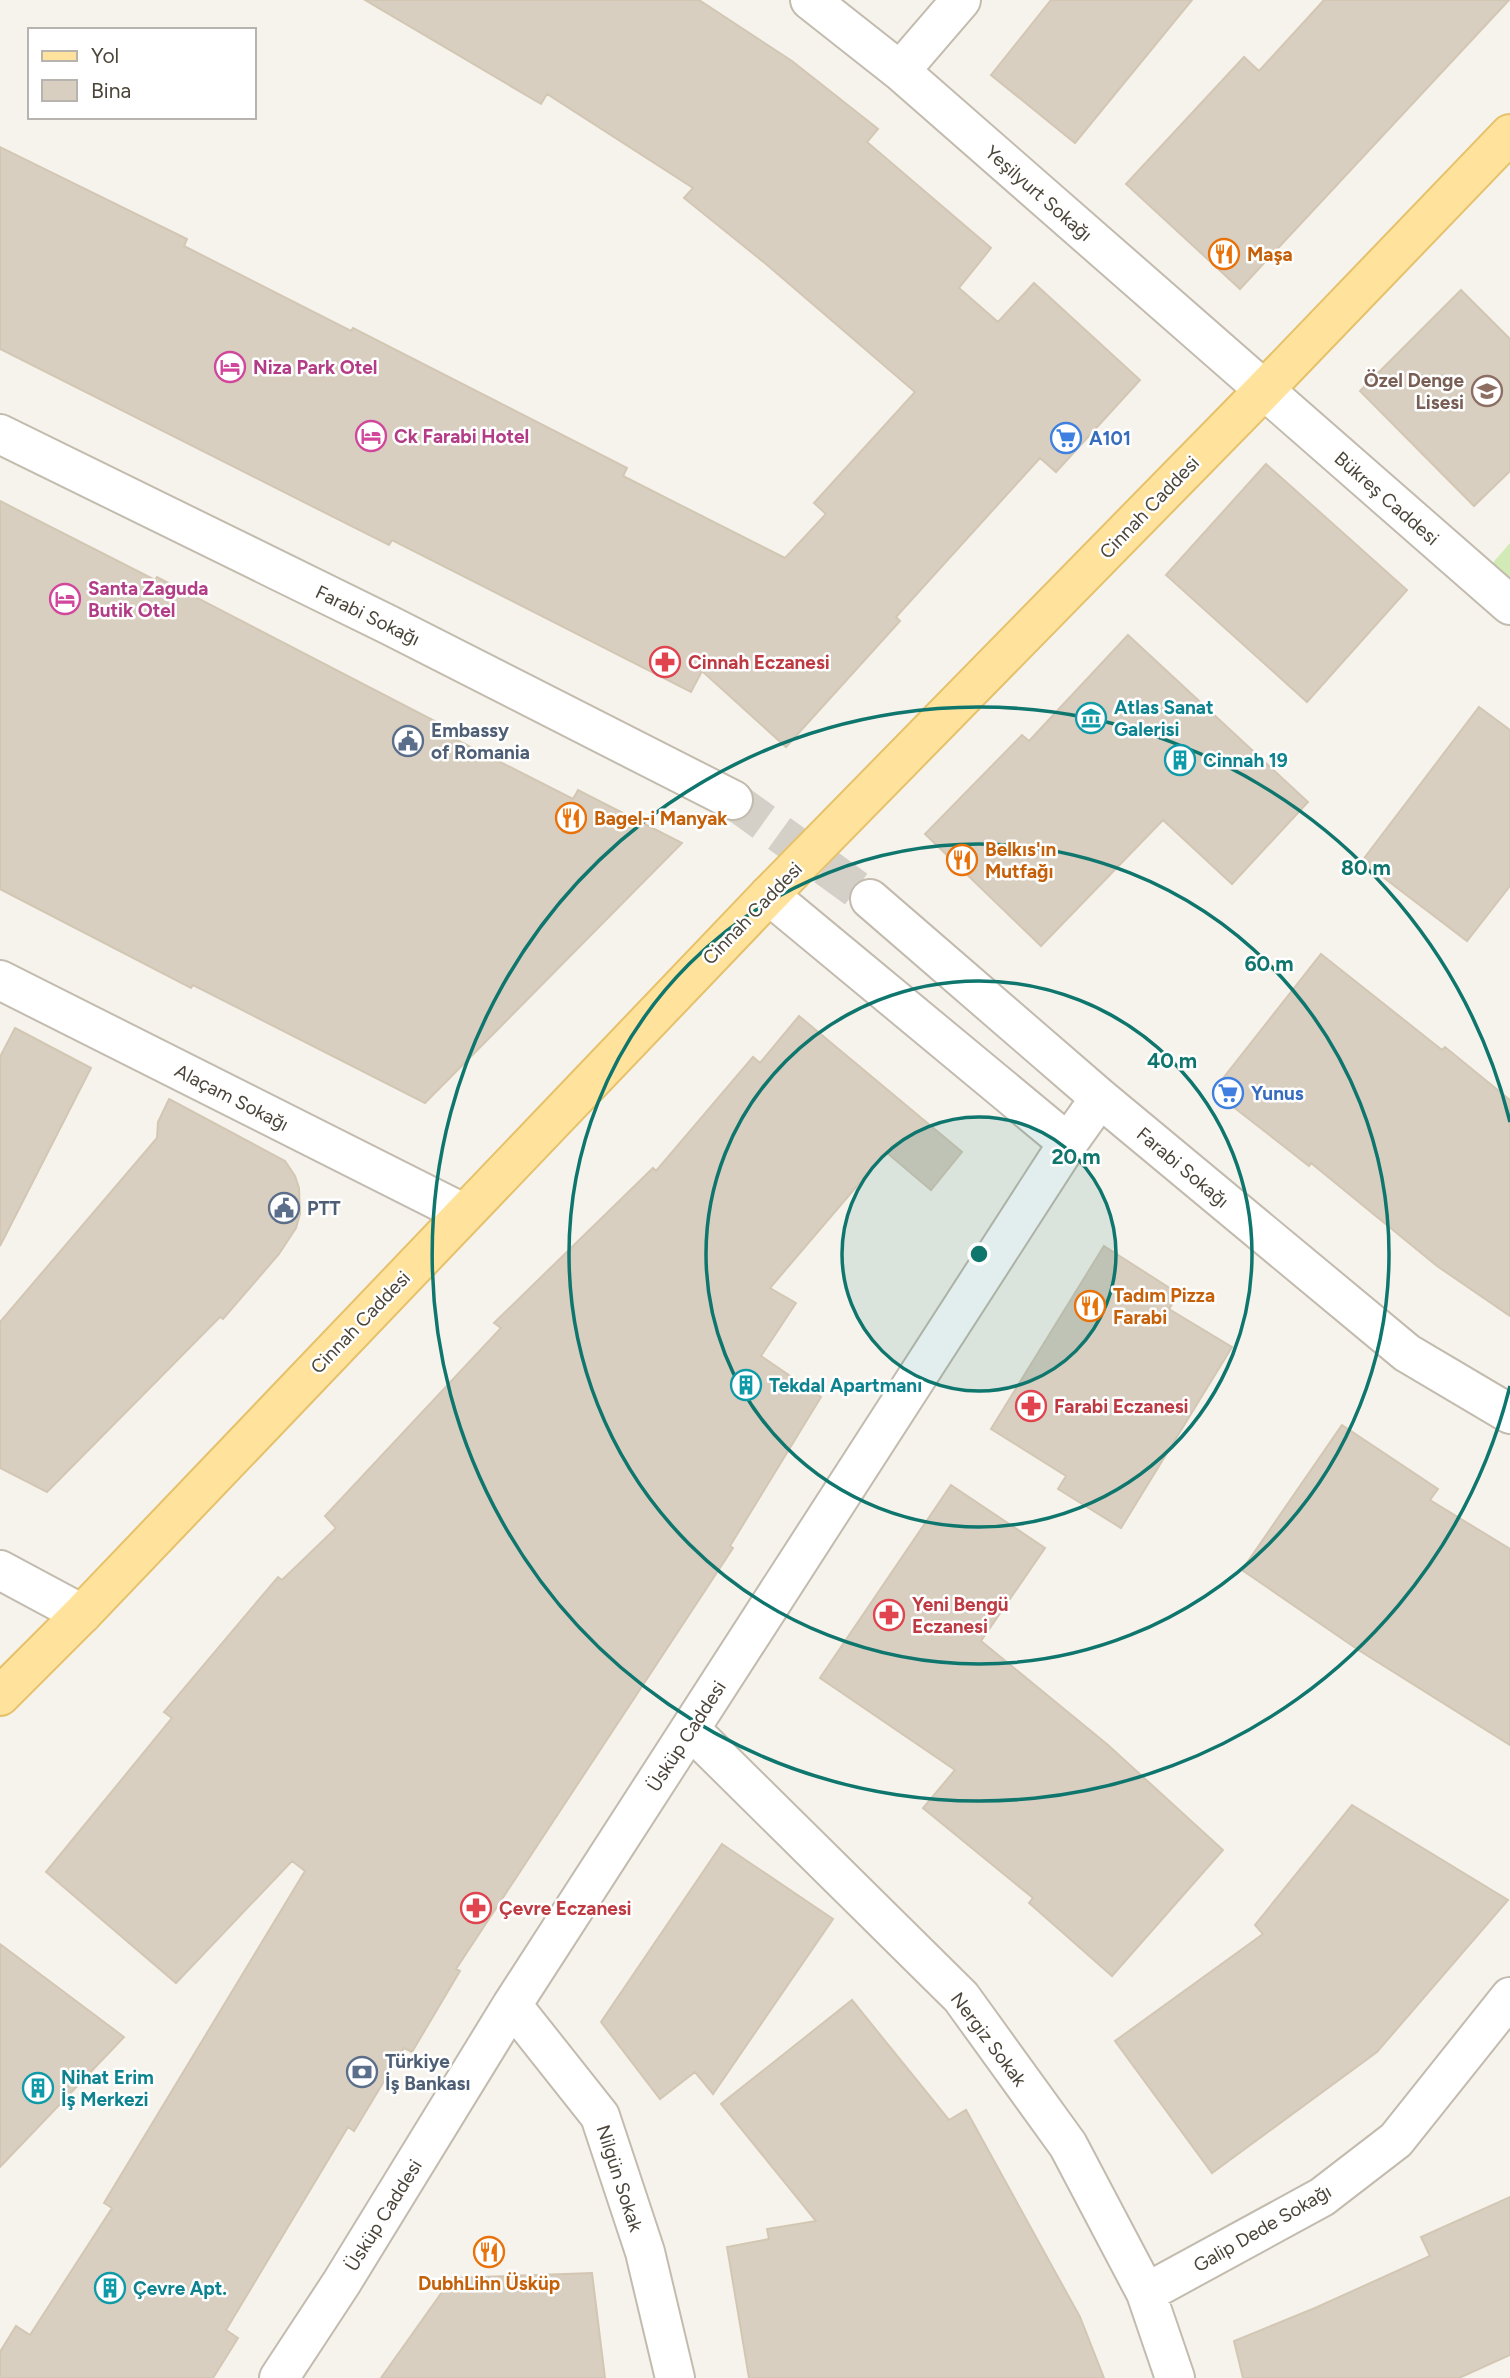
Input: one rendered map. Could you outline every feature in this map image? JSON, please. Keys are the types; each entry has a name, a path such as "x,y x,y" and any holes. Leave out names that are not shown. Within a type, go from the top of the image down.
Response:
{"main road":[{"name":"Cinnah Caddesi","path":"0,1696 82,1614 769,895 1263,391 1510,134"}],"street":[{"name":"Yeşilyurt Sokağı","path":"810,0 900,71 1263,391"},
{"path":"900,71 961,0"},
{"name":"Bükreş Caddesi","path":"1263,391 1510,605"},
{"name":"Farabi Sokağı","path":"0,434 389,625 733,800"},
{"path":"769,895 1068,1143"},
{"name":"Farabi Sokağı","path":"870,899 1100,1098 1407,1353 1510,1414"},
{"name":"Alaçam Sokağı","path":"0,980 463,1213"},
{"name":"Üsküp Caddesi","path":"279,2378 342,2282 512,2005 1068,1143 1100,1098"},
{"path":"0,1570 82,1614"},
{"name":"Nergiz Sokak","path":"690,1729 961,1997 1068,2145 1146,2293 1175,2378"},
{"name":"Galip Dede Sokağı","path":"1146,2293 1322,2197 1396,2140 1510,1997"},
{"name":"Nilgün Sokak","path":"512,2005 600,2116 645,2252 675,2378"}],"green space":[{"path":"1510,543 1510,581 1490,566"}],"building":[{"path":"365,0 699,0 792,61 878,129 867,142 991,248 959,288 998,322 1034,283 1140,380 1056,472 1040,458 896,617 900,621 786,747 702,671 691,692 392,540 389,545 0,349 0,147 187,239 184,246 351,331 353,328 627,468 623,476 785,558 826,514 814,503 915,392 766,264 684,198 693,188 547,94 541,104"},
{"path":"1051,0 1192,0 1075,143 991,75"},
{"path":"1324,0 1509,0 1240,289 1126,184 1244,57 1259,71"},
{"path":"1461,290 1510,339 1510,471 1474,506 1360,391"},
{"path":"1266,464 1407,590 1307,702 1166,575"},
{"path":"0,501 155,580 157,577 450,729 447,735 573,799 578,790 682,843 425,1103 193,985 191,988 0,889"},
{"path":"1128,635 1308,802 1232,884 1163,820 1041,946 925,834 1022,735 1029,741"},
{"path":"1479,707 1510,730 1510,886 1467,941 1362,861"},
{"path":"1321,954 1442,1050 1445,1047 1510,1100 1510,1316 1437,1266 1311,1163 1309,1166 1213,1091"},
{"path":"799,1016 962,1152 931,1190 886,1152 770,1288 796,1303 761,1356 821,1397 730,1546 733,1548 456,1969 460,1971 412,2052 404,2048 354,2131 348,2127 226,2330 238,2338 213,2378 0,2378 0,2352 16,2326 30,2335 112,2208 104,2203 305,1871 292,1861 176,1983 46,1872 172,1718 164,1712 278,1577 282,1580 336,1528 325,1516 501,1328 494,1323 653,1168 656,1171 753,1057 760,1063"},
{"path":"15,1028 91,1068 0,1246 0,1057"},
{"path":"169,1099 285,1161 299,1188 300,1214 296,1228 279,1254 223,1319 220,1317 47,1492 0,1468 0,1322 157,1138 158,1122"},
{"path":"1104,1246 1179,1294 1169,1309 1232,1347 1121,1528 1058,1489 1066,1476 991,1429"},
{"path":"1342,1425 1438,1489 1430,1500 1510,1549 1510,1745 1360,1651 1242,1570"},
{"path":"951,1485 1045,1548 981,1641 1108,1745 1223,1850 1112,1976 1029,1903 1033,1898 923,1808 955,1770 820,1678"},
{"path":"1352,1805 1508,1900 1377,2052 1212,2173 1115,2041 1263,1934 1255,1925"},
{"path":"722,1844 833,1919 713,2094 695,2072 660,2099 601,2022"},
{"name":"Nihat Erim İş Merkezi","path":"0,1944 124,2037 0,2167"},
{"path":"852,2000 949,2120 966,2110 1080,2317 1104,2378 749,2378 727,2247 769,2239 767,2229 816,2221 721,2104"},
{"path":"1510,2197 1510,2355 1459,2378 1243,2378 1234,2341 1430,2256 1421,2237"},
{"path":"592,2273 605,2378 381,2378 452,2278"}],"tunnel":[{"path":"733,800 870,899"}],"place":[{"name":"Maşa","path":"1224,254"},
{"name":"Niza Park Otel","path":"230,367"},
{"name":"Özel Denge Lisesi","path":"1487,391"},
{"name":"Ck Farabi Hotel","path":"371,436"},
{"name":"A101","path":"1066,438"},
{"name":"Santa Zaguda Butik Otel","path":"65,599"},
{"name":"Cinnah Eczanesi","path":"665,662"},
{"name":"Atlas Sanat Galerisi","path":"1091,718"},
{"name":"Embassy of Romania","path":"408,741"},
{"name":"Cinnah 19","path":"1180,760"},
{"name":"Bagel-i Manyak","path":"571,818"},
{"name":"Belkıs'ın Mutfağı","path":"962,860"},
{"name":"Yunus","path":"1228,1093"},
{"name":"PTT","path":"284,1208"},
{"name":"Tadım Pizza Farabi","path":"1090,1306"},
{"name":"Tekdal Apartmanı","path":"746,1385"},
{"name":"Farabi Eczanesi","path":"1031,1406"},
{"name":"Yeni Bengü Eczanesi","path":"889,1615"},
{"name":"Çevre Eczanesi","path":"476,1908"},
{"name":"Türkiye İş Bankası","path":"362,2072"},
{"name":"Nihat Erim İş Merkezi","path":"38,2088"},
{"name":"DubhLihn Üsküp","path":"489,2252"},
{"name":"Çevre Apt.","path":"110,2288"}]}
